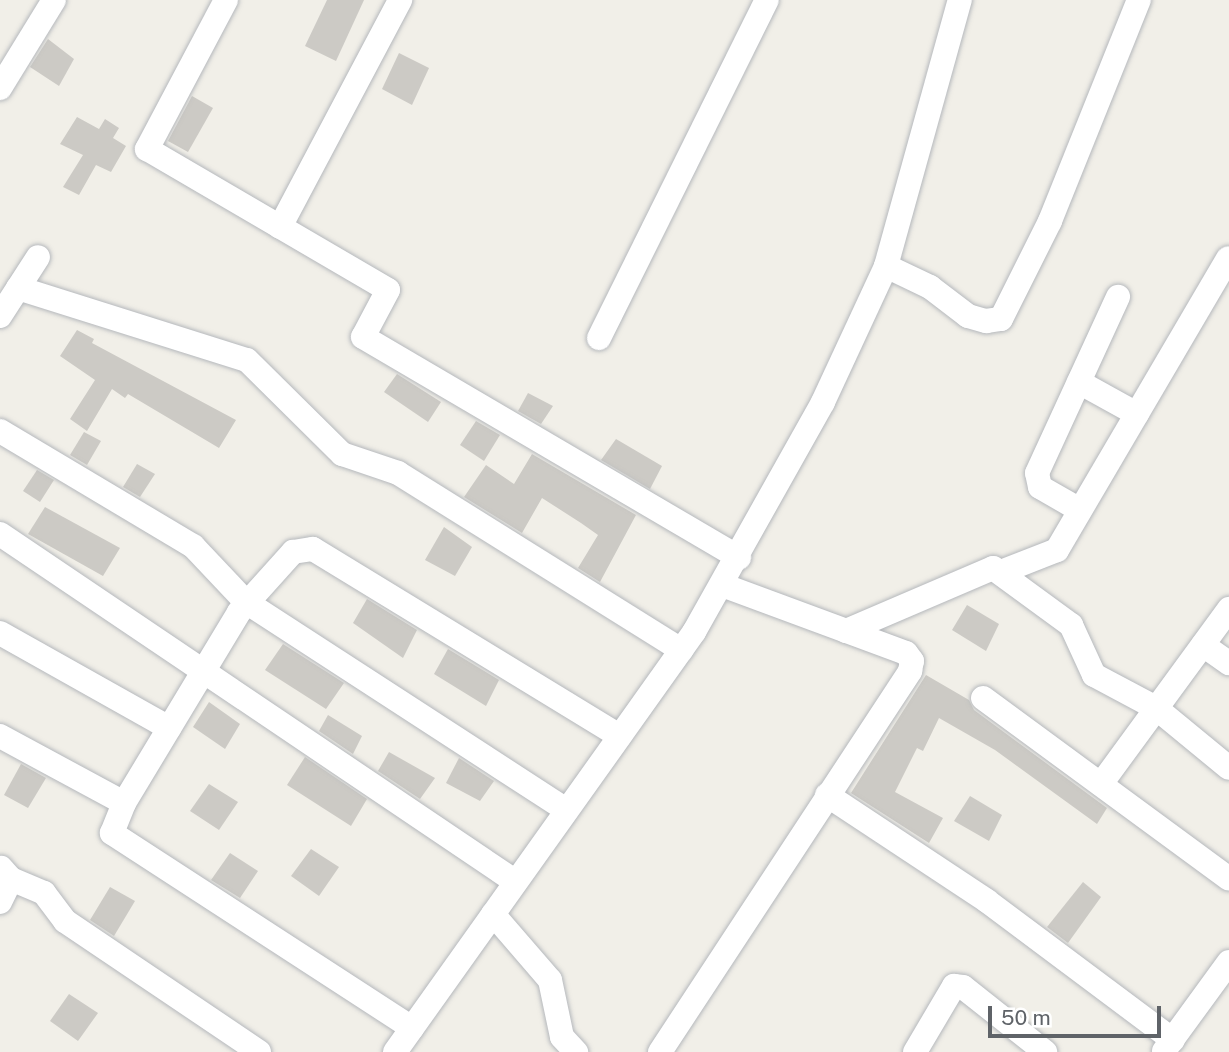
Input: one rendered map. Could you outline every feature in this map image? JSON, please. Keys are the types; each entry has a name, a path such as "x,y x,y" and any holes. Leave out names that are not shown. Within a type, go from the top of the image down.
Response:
{"street":[{"path":"0,88 54,0"},
{"path":"226,0 147,149 388,290 363,337 739,558"},
{"path":"280,227 400,0"},
{"path":"599,338 767,0"},
{"path":"395,1052 681,650 739,558 823,402 886,266 958,0"},
{"path":"886,266 930,287 968,316 986,321 1001,319 1050,221 1139,0"},
{"path":"0,316 38,257"},
{"path":"846,631 984,570 1001,572 1057,550 1228,258"},
{"path":"18,288 247,360 352,460 398,473 681,650"},
{"path":"1080,510 1037,482 1118,297"},
{"path":"1079,382 1137,414"},
{"path":"0,431 193,546 246,602 566,810"},
{"path":"0,534 516,882"},
{"path":"412,1028 115,837 113,826 124,803 246,602 293,552 313,549 619,736"},
{"path":"1001,572 1071,625 1094,675 1156,708 1229,768"},
{"path":"660,1052 910,671 912,661 906,653 722,585"},
{"path":"1101,784 1229,609"},
{"path":"0,633 169,728"},
{"path":"1203,645 1229,663"},
{"path":"983,698 1229,878"},
{"path":"0,736 124,803"},
{"path":"827,795 988,901 1168,1046 1229,962"},
{"path":"0,902 6,873 44,893 65,920 259,1052"},
{"path":"493,914 550,980 562,1037 576,1052"},
{"path":"915,1052 954,986 963,987 1045,1052"}],"building":[{"path":"327,0 364,0 336,61 305,46"},
{"path":"48,39 74,59 59,86 30,67"},
{"path":"399,53 429,68 412,105 382,89"},
{"path":"192,96 213,108 188,152 168,141"},
{"path":"77,117 99,129 105,119 119,128 113,138 126,146 111,172 96,165 79,195 63,187 83,155 60,144"},
{"path":"77,330 94,339 92,343 236,420 219,448 128,394 125,398 112,389 87,431 70,419 95,380 60,356"},
{"path":"397,374 441,402 428,422 384,392"},
{"path":"528,393 553,406 541,424 518,411"},
{"path":"476,421 500,435 484,461 460,445"},
{"path":"84,432 101,441 87,465 70,455"},
{"path":"616,439 662,466 650,489 601,460"},
{"path":"532,454 636,515 600,582 578,568 598,535 542,498 522,533 464,497 486,465 514,484"},
{"path":"137,464 155,474 140,497 123,487"},
{"path":"37,470 54,480 40,502 23,491"},
{"path":"45,507 120,548 103,576 28,534"},
{"path":"444,527 472,547 455,576 425,560"},
{"path":"367,599 417,630 403,658 353,623"},
{"path":"967,605 999,624 986,651 952,630"},
{"path":"283,644 344,683 326,709 265,670"},
{"path":"448,649 499,680 486,706 434,674"},
{"path":"926,675 969,700 974,710 1107,808 1097,824 995,750 939,718 923,751 917,748 895,792 943,818 929,843 851,793"},
{"path":"209,702 240,724 225,749 193,727"},
{"path":"328,715 362,736 353,754 319,731"},
{"path":"389,752 435,778 420,799 378,771"},
{"path":"305,757 367,799 351,826 287,785"},
{"path":"459,758 494,781 480,801 446,783"},
{"path":"21,764 46,778 28,808 4,795"},
{"path":"209,784 238,802 219,830 190,811"},
{"path":"970,796 1002,815 989,841 954,821"},
{"path":"311,849 339,867 319,896 291,876"},
{"path":"230,853 258,871 240,898 211,880"},
{"path":"1083,882 1101,897 1068,943 1047,927"},
{"path":"110,887 135,901 114,936 90,920"},
{"path":"69,994 98,1013 78,1041 50,1021"}]}
